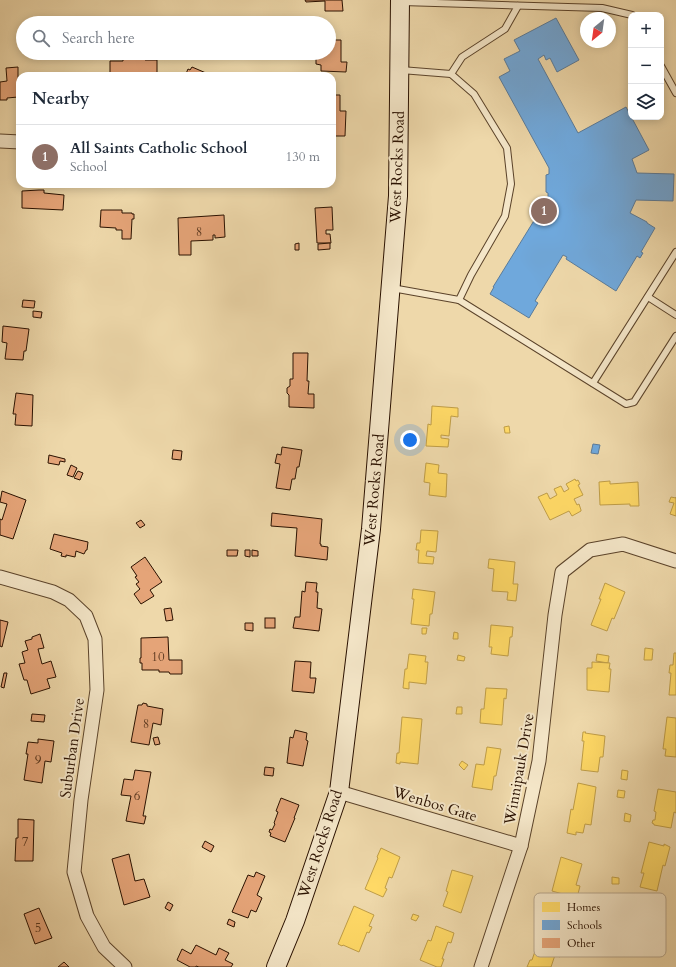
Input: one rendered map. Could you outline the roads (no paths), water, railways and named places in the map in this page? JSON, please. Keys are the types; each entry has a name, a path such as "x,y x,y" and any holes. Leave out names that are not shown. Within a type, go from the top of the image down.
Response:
{"main road":[{"name":"West Rocks Road","path":"276,967 295,921 339,792 371,529 391,287 398,196 400,1"}],"street":[{"path":"0,141 16,142"},
{"name":"Winnipauk Drive","path":"481,967 521,846 539,761 555,615 562,572 590,550 623,544 676,561"},
{"name":"Suburban Drive","path":"0,577 54,592 69,600 86,616 95,639 96,690 81,800 74,872 87,916 104,947 126,967"},
{"name":"Wenbos Gate","path":"339,792 521,846"}],"lane":[{"path":"400,1 602,8 628,14"},
{"path":"451,74 462,57 505,29 518,6"},
{"path":"399,70 451,74 474,94 507,148 511,184 505,216 459,300"},
{"path":"664,71 676,93"},
{"path":"594,383 676,252"},
{"path":"391,287 459,300 626,404 634,402 676,336"},
{"path":"648,297 676,315"}],"place":[{"name":"All Saints Catholic School","path":"544,211"}]}
